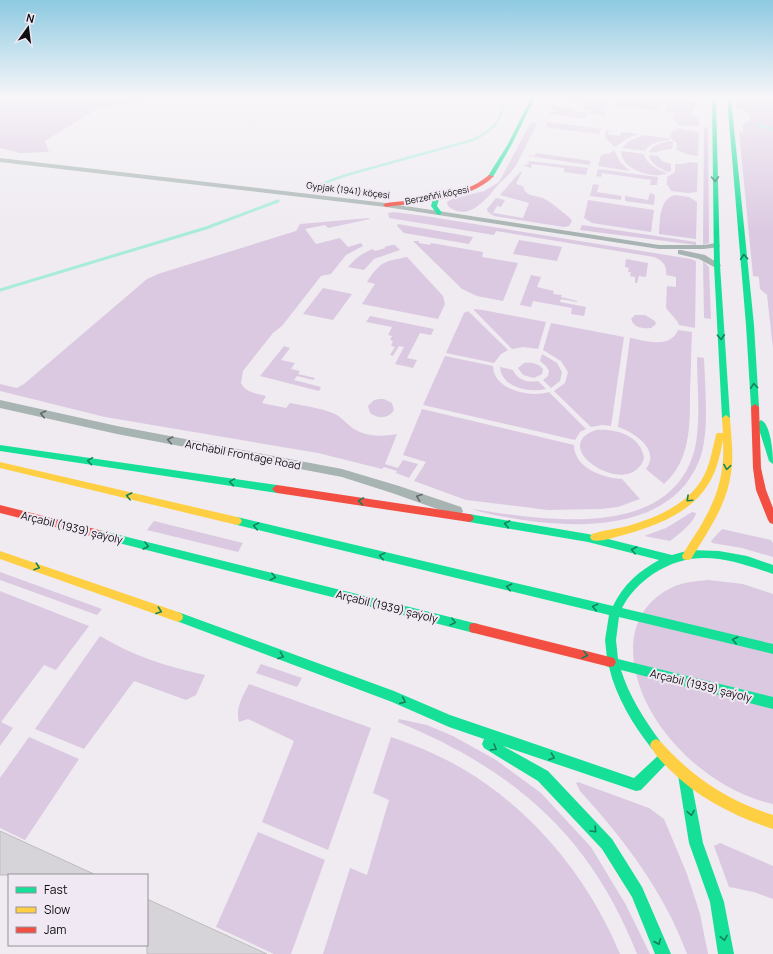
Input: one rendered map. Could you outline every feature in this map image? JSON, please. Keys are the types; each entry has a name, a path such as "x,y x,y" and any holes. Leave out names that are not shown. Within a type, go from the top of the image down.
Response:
{"main road":[{"name":"Berzeňňi köçesi","path":"386,205 439,196 471,189 480,185 488,179 494,171 509,143"},
{"path":"687,556 715,508 725,482 728,459 725,414 724,321 716,245 715,143"},
{"path":"732,143 746,325 755,403 757,468 761,490 773,520"},
{"path":"439,196 436,199 434,206 439,213"},
{"path":"755,403 773,461"},
{"path":"588,538 631,529 662,518 679,508 701,488 714,460 725,414"},
{"path":"0,448 482,520 588,538 672,559"},
{"path":"0,465 773,649"},
{"name":"Arçabil (1939) şaýoly","path":"0,509 773,703"},
{"path":"0,555 132,601 394,697 449,721 636,786 665,757"},
{"path":"773,570 759,563 722,556 687,556 672,559 649,569 630,584 617,604 611,630 612,659 621,692 639,725 665,757 684,774 721,801 762,819 773,822"},
{"path":"449,721 543,776 607,844 636,892 663,954"},
{"path":"684,774 696,843 717,902 726,954"}],"street":[{"name":"Gypjak (1941) köçesi","path":"0,160 386,205 659,247 704,247 716,245"},
{"path":"659,247 699,256 717,265"},
{"name":"Archabil Frontage Road","path":"0,404 117,430 342,473 395,489 482,520"}],"shaded area":[{"path":"0,143 46,143 49,152 20,153 0,148"},
{"path":"520,143 528,143 515,167 488,197 476,207 469,211 463,212 455,211 448,206 447,202 452,199 484,191 499,182"},
{"path":"610,143 621,143 615,147"},
{"path":"627,143 657,143 647,148 645,151 622,148"},
{"path":"661,143 673,143 672,149 649,152 655,146"},
{"path":"677,143 699,143 698,156 676,150"},
{"path":"704,143 708,143 709,243 703,245"},
{"path":"740,143 773,143 773,348 767,295 760,289 759,277 753,276"},
{"path":"614,150 620,162 630,171 598,166 601,155 610,153"},
{"path":"621,151 644,154 645,158 650,164 667,173 661,175 646,174 632,168 622,157"},
{"path":"536,153 591,161 589,165 529,156 534,156"},
{"path":"649,155 658,156 662,161 671,164 671,171 668,172 656,166 651,161"},
{"path":"526,161 588,168 586,175 564,172 564,168 532,164 531,168 524,166 525,164 528,165 529,162"},
{"path":"690,162 698,163 697,192 688,193 671,191 667,184 667,177 675,172 675,164"},
{"path":"598,169 658,177 657,185 650,185 651,180 602,173 601,177 596,176"},
{"path":"520,172 522,172 516,184 523,186 524,190 528,194 546,199 569,217 572,221 569,226 564,227 494,216 488,212 487,209 496,198 505,200 501,207 497,206 493,213 523,218 529,203 500,195"},
{"path":"593,184 599,185 597,192 622,196 621,200 590,196"},
{"path":"650,193 655,195 654,205 625,201 625,196 648,200"},
{"path":"675,195 689,197 697,202 696,239 659,234 660,217 663,205 670,197"},
{"path":"588,200 654,210 651,232 592,223 584,218"},
{"path":"394,212 691,259 696,261 695,328 679,325 666,308 667,286 676,287 676,277 666,275 664,264 654,257 496,231 494,235 389,218 388,213"},
{"path":"370,219 328,228 325,225 305,229 316,244 340,238 348,247 361,243 363,246 346,255 331,274 321,276 282,326 273,333 243,371 241,383 248,391 266,396 262,403 286,408 290,403 330,412 337,415 355,430 366,434 385,436 397,434 385,464 398,468 403,460 418,464 409,478 396,473 397,471 384,467 382,469 318,453 105,417 0,391 0,384 17,388 24,384 147,279 158,274 296,231 300,224"},
{"path":"398,224 473,237 469,244 404,233 397,226"},
{"path":"582,225 696,242 696,245 580,230"},
{"path":"519,240 562,247 557,261 513,254"},
{"path":"413,241 419,241 419,243 430,245 431,243 483,252 482,257 518,263 503,301 477,296 462,289"},
{"path":"395,245 400,250 374,259 364,270 348,267 366,252 373,249 375,251"},
{"path":"407,257 443,296 445,304 438,319 362,304 375,284 367,282 379,266 393,260"},
{"path":"626,259 648,263 646,277 639,276 637,283 635,283 635,277 630,276 631,272 628,272 629,268 625,267"},
{"path":"703,261 709,267 711,319 704,318"},
{"path":"531,275 541,277 537,287 554,291 553,294 562,295 561,297 577,301 561,299 560,302 586,307 584,316 571,314 572,308 533,301 531,307 520,305"},
{"path":"323,288 352,294 333,320 303,314"},
{"path":"473,309 546,322 538,349 523,347 512,349"},
{"path":"468,311 508,350 501,354 494,363 446,353 464,313"},
{"path":"635,315 645,315 655,321 656,324 651,328 639,327 632,322 631,319"},
{"path":"370,316 434,329 431,335 420,333 407,358 417,360 413,368 395,364 404,347 399,346 393,356 390,355 395,347 391,346 393,341 390,340 392,336 388,335 392,327 366,322"},
{"path":"551,323 624,337 611,426 602,425 591,427 554,391 565,383 568,372 561,361 543,350"},
{"path":"678,330 692,332 689,429 684,453 679,464 664,484 646,469 650,462 650,455 644,443 638,437 618,427 630,338 650,342 664,342 674,336"},
{"path":"284,346 290,348 281,360 295,363 291,369 300,371 298,374 315,378 313,380 297,376 294,380 321,387 319,391 260,376"},
{"path":"542,354 557,363 562,372 560,381 551,388 543,380 548,376 549,371 540,361"},
{"path":"445,356 493,366 499,381 514,390 533,394 549,392 586,429 580,432 575,440 423,405"},
{"path":"697,357 704,358 706,411 705,438 699,461 686,483 669,500 648,512 624,519 598,523 547,523 498,516 472,509 534,517 568,519 602,518 633,512 660,499 682,478 695,448 698,427"},
{"path":"524,363 539,365 543,369 542,374 534,378 523,375 518,368"},
{"path":"500,367 513,370 517,376 523,380 530,382 538,381 546,389 532,390 517,387 506,380"},
{"path":"384,399 392,403 394,410 392,413 380,417 370,413 368,406 374,400"},
{"path":"422,409 574,445 575,453 584,466 598,474 622,479 640,499 618,507 601,509 548,510 466,500 414,481 426,462 403,455"},
{"path":"596,430 612,430 619,432 633,439 638,444 642,450 644,458 636,470 624,475 610,473 596,467 585,458 580,448 583,438"},
{"path":"692,512 696,513 692,521 670,541 644,536 666,528"},
{"path":"154,521 243,543 238,552 147,530"},
{"path":"722,529 771,540 773,543 773,557 742,548 712,543 711,541"},
{"path":"0,572 102,609 97,615 0,580"},
{"path":"708,580 743,584 773,594 773,804 742,794 712,777 698,767 674,744 652,713 643,694 636,673 633,652 635,633 642,614 655,598 675,586"},
{"path":"0,591 89,626 56,670 44,665 1,722 13,728 0,746"},
{"path":"100,636 112,643 151,660 205,675 196,695 186,700 134,681 84,749 35,729"},
{"path":"261,664 302,678 297,687 256,673"},
{"path":"249,684 371,728 328,850 262,822 294,741 248,719 239,722 239,707"},
{"path":"399,719 427,725 453,736 496,760 541,793 591,847 626,905 650,954 637,954 618,912 596,874 571,841 543,811 512,785 478,762 440,741 398,722"},
{"path":"29,737 79,759 25,840 0,828 0,778"},
{"path":"391,737 428,751 463,769 489,786 536,826 556,849 592,899 620,954 323,954 350,868 367,875 389,800 373,793"},
{"path":"578,782 649,808 664,819 687,874 700,914 708,954 687,954 678,931 655,888 627,847 580,791 576,783"},
{"path":"258,832 325,860 291,954 274,954 216,927"},
{"path":"720,843 773,866 773,899 754,892 729,887 714,846"}],"building":[{"path":"0,831 94,874 8,874 0,875"},
{"path":"148,899 267,954 147,954"}],"waterway":[{"path":"308,189 346,175 464,143"},
{"path":"0,290 206,228 278,201"}],"traffic: fast":[{"path":"491,176 511,143"},
{"path":"715,143 717,265 726,418"},
{"path":"733,143 750,325 755,407"},
{"path":"439,196 436,199 434,206 439,213"},
{"path":"761,423 773,461"},
{"path":"0,448 277,489"},
{"path":"469,518 588,538 672,559"},
{"path":"237,521 773,649"},
{"path":"99,534 474,628"},
{"path":"656,745 629,705 616,672 612,656 612,625 617,609 624,595 641,577 660,564 677,557 705,554 719,555 733,557 773,570"},
{"path":"178,617 394,697 449,721 636,785 665,757"},
{"path":"610,662 773,703"},
{"path":"488,744 543,776 607,844 637,892 663,954"},
{"path":"684,775 696,843 717,902 726,954"}],"traffic: slow":[{"path":"687,556 714,511 725,482 728,458 726,418"},
{"path":"595,537 641,526 671,513 684,505 696,494 705,482 712,465 720,435"},
{"path":"0,465 237,521"},
{"path":"0,555 178,617"},
{"path":"656,745 680,771 708,793 740,810 773,822"}],"traffic: jam":[{"path":"386,205 427,200 457,193 471,189 483,183 491,176"},
{"path":"755,407 757,468 761,490 773,520"},
{"path":"277,489 469,518"},
{"path":"0,509 99,534"},
{"path":"474,628 610,662"}]}
